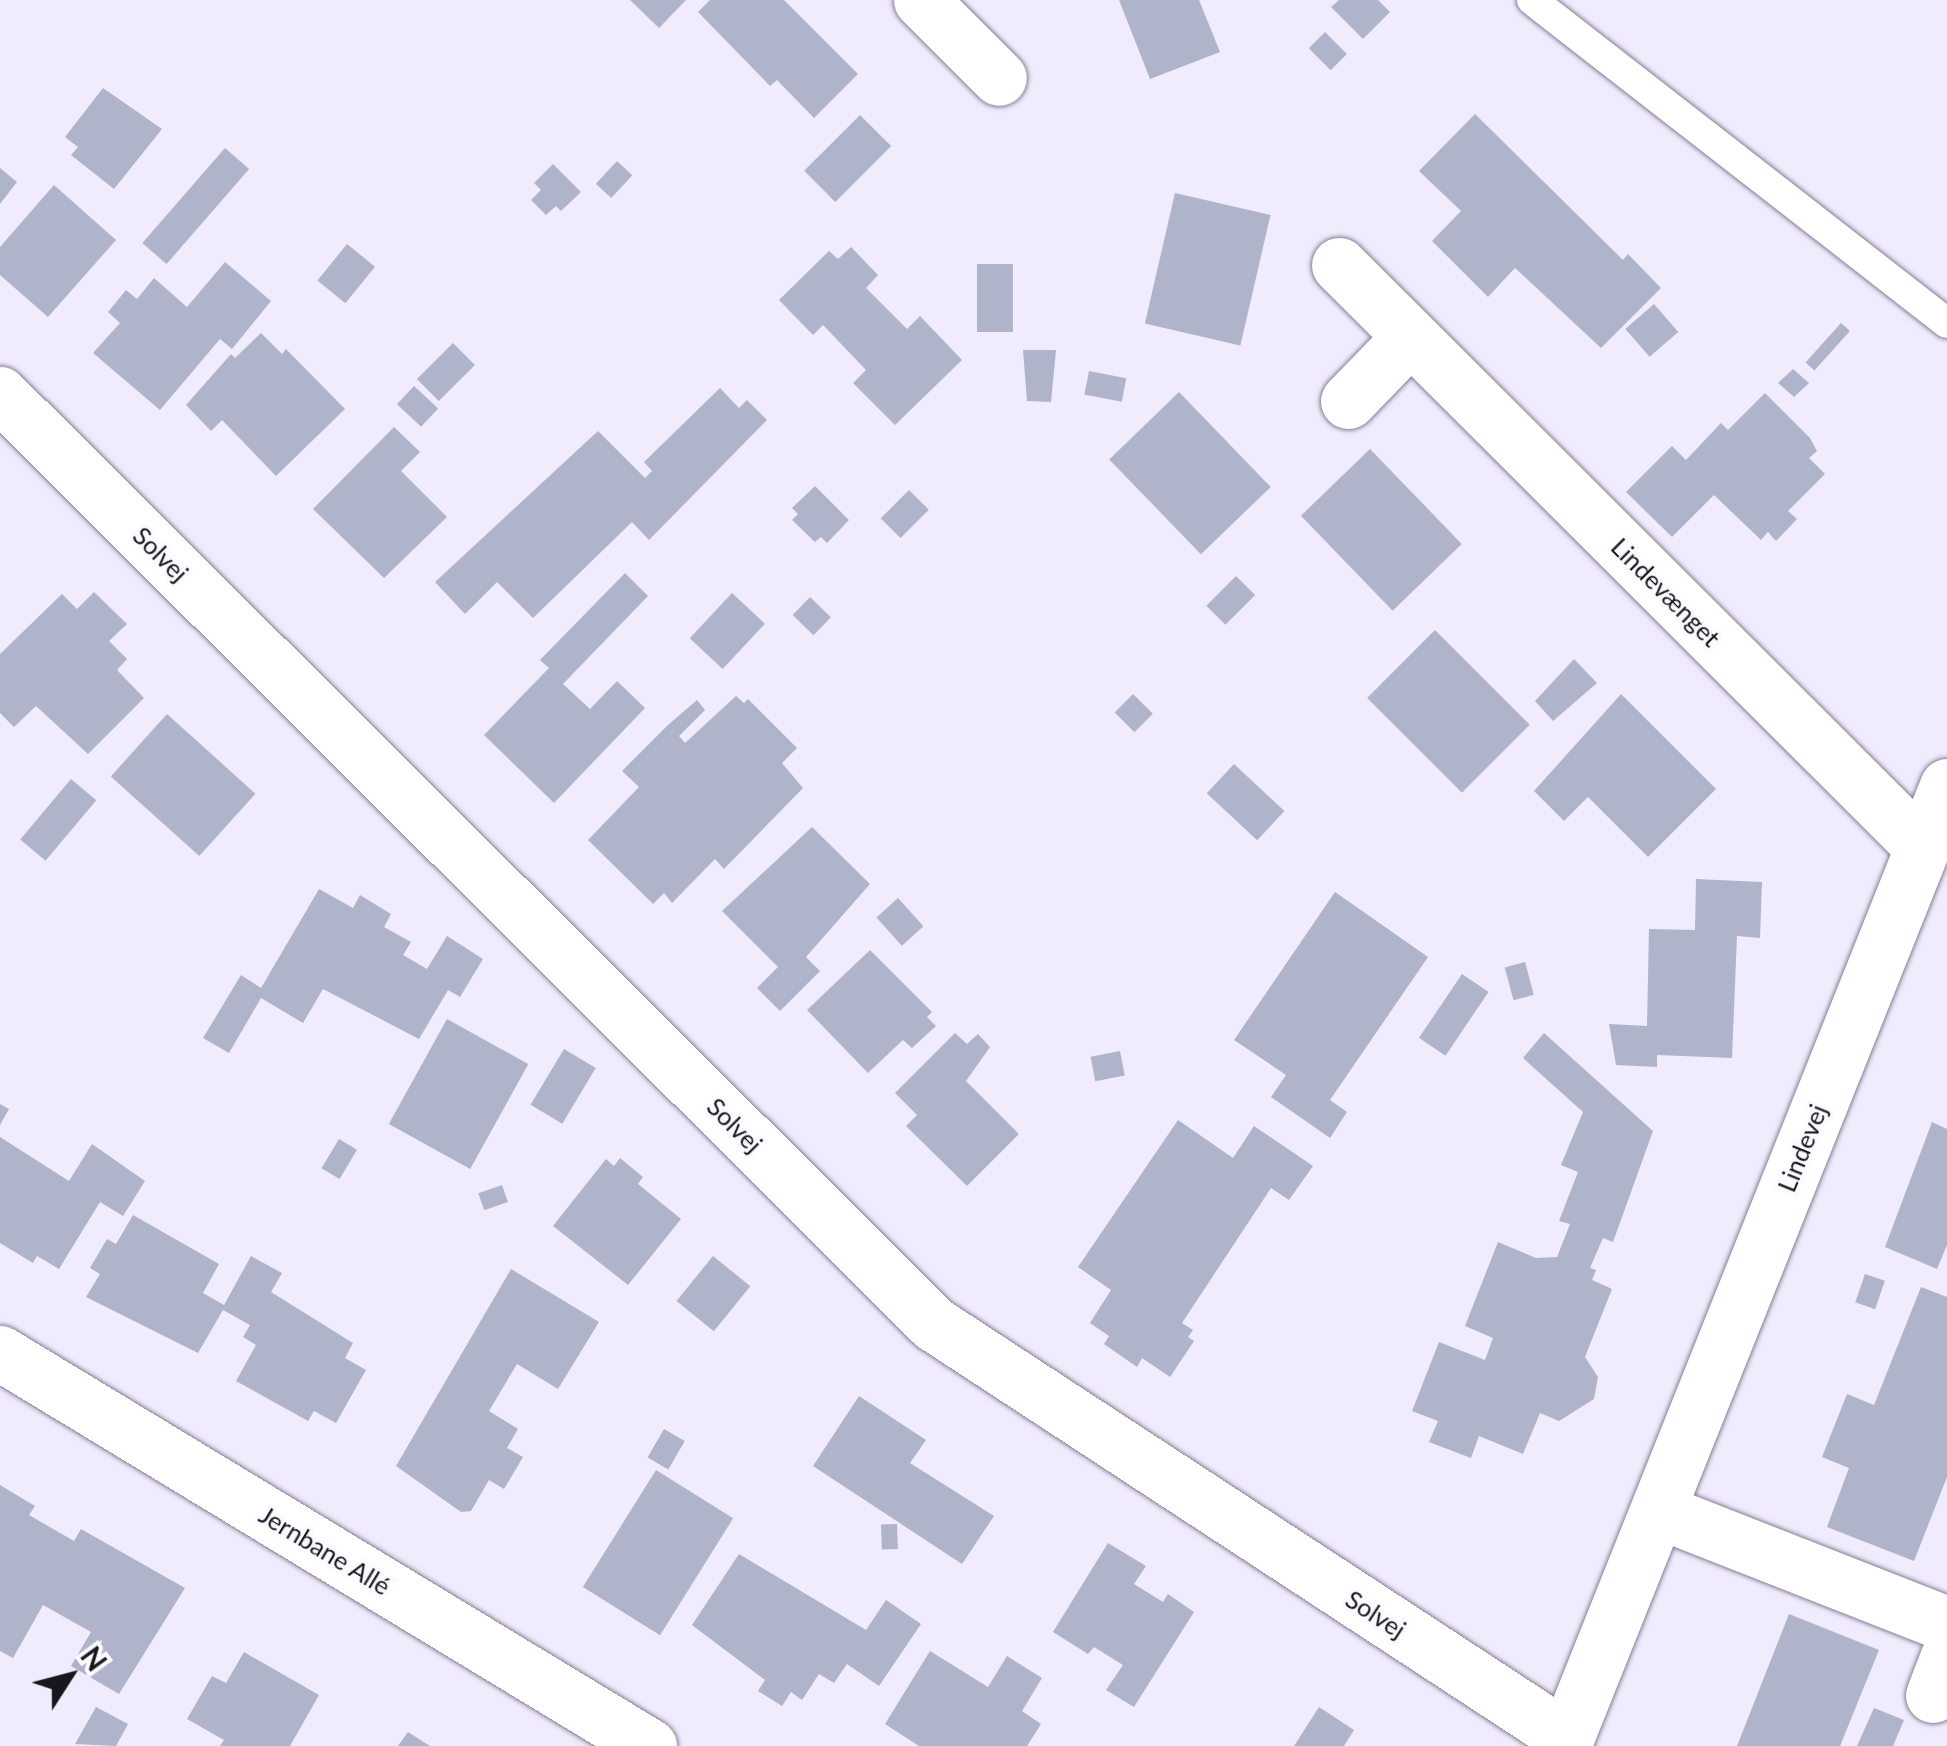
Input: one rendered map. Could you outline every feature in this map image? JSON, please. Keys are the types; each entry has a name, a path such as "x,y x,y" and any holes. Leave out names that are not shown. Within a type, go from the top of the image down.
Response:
{"street":[{"path":"921,0 999,78"},
{"name":"Lindevænget","path":"1338,265 1921,846"},
{"path":"1348,402 1410,337"},
{"name":"Solvej","path":"0,394 934,1324 1565,1742"},
{"name":"Lindevej","path":"1565,1742 1947,786"},
{"name":"Jernbane Allé","path":"0,1353 649,1746"},
{"path":"1659,1511 1947,1624"}],"lane":[{"path":"1532,0 1947,323"}],"building":[{"path":"630,0 686,0 659,28"},
{"path":"710,0 784,0 858,74 814,118 777,80 770,86 698,12"},
{"path":"1119,0 1199,0 1220,52 1150,79"},
{"path":"1339,0 1378,0 1390,12 1363,39 1331,7"},
{"path":"1325,32 1347,54 1331,70 1309,48"},
{"path":"103,88 162,129 114,189 71,155 78,147 65,137"},
{"path":"1475,114 1623,260 1628,254 1661,288 1601,348 1515,268 1488,297 1432,241 1461,211 1419,171"},
{"path":"860,115 891,146 835,202 804,171"},
{"path":"225,148 249,169 166,264 142,243"},
{"path":"617,161 632,175 611,198 596,184"},
{"path":"553,164 581,192 561,211 556,206 546,215 531,200 541,190 534,183"},
{"path":"0,168 17,182 0,204"},
{"path":"54,185 116,240 48,317 0,275 0,247"},
{"path":"1175,193 1270,215 1240,346 1145,324"},
{"path":"347,244 375,267 345,303 317,281"},
{"path":"851,247 878,275 866,288 907,329 920,316 962,360 895,425 853,383 866,370 823,325 813,335 779,300 829,251 838,259"},
{"path":"225,262 271,301 232,349 220,339 160,410 93,353 120,323 108,312 126,290 137,299 154,278 187,307"},
{"path":"977,264 1013,264 1013,332 977,332"},
{"path":"1654,304 1678,332 1650,357 1625,329"},
{"path":"1841,323 1850,331 1814,370 1806,362"},
{"path":"261,333 282,354 286,349 345,409 276,476 222,420 211,431 186,405 231,354 235,358"},
{"path":"453,343 475,365 439,401 417,379"},
{"path":"1023,350 1056,350 1051,402 1027,401"},
{"path":"1793,369 1809,383 1794,397 1778,383"},
{"path":"1089,371 1126,378 1122,402 1084,395"},
{"path":"414,386 438,409 421,427 397,404"},
{"path":"720,388 739,408 747,400 767,420 649,540 632,522 533,618 497,582 465,614 435,582 598,431 645,478 652,471 644,462"},
{"path":"1179,392 1271,487 1201,554 1109,459"},
{"path":"1765,393 1810,438 1817,451 1809,458 1825,474 1788,511 1797,519 1776,541 1768,532 1761,540 1714,495 1672,537 1626,492 1672,446 1686,460 1721,423 1728,430"},
{"path":"394,427 420,452 401,471 447,517 384,578 313,509"},
{"path":"1370,449 1462,544 1393,611 1301,516"},
{"path":"815,486 849,520 827,543 821,537 815,542 792,520 798,514 792,508"},
{"path":"909,490 929,510 901,538 881,518"},
{"path":"625,573 648,596 563,684 590,709 617,681 645,708 554,803 484,735 549,668 540,660"},
{"path":"1236,576 1255,595 1225,625 1206,606"},
{"path":"94,592 127,624 109,641 127,659 117,670 144,698 88,754 36,706 14,727 0,713 0,654 62,594 77,609"},
{"path":"732,593 765,624 723,669 690,638"},
{"path":"810,597 831,617 813,635 793,615"},
{"path":"1435,630 1530,725 1462,793 1367,698"},
{"path":"1574,659 1597,683 1553,721 1535,701"},
{"path":"1133,694 1153,714 1134,732 1115,712"},
{"path":"1621,694 1716,789 1648,857 1588,797 1564,821 1534,791"},
{"path":"736,696 744,703 748,699 797,748 782,763 803,788 724,869 715,859 672,903 664,893 653,904 588,840 639,787 622,771 668,725 697,700 705,710 679,736 685,743"},
{"path":"167,714 255,794 199,856 111,776"},
{"path":"1234,764 1284,811 1257,840 1207,793"},
{"path":"71,779 96,800 45,861 20,840"},
{"path":"812,827 870,884 806,957 820,971 780,1011 757,988 778,967 722,911"},
{"path":"1696,879 1762,882 1760,938 1737,936 1732,1058 1657,1055 1657,1067 1616,1065 1609,1024 1647,1026 1649,929 1695,930"},
{"path":"319,889 353,908 360,895 391,914 384,927 411,942 403,955 427,969 447,936 483,959 460,997 448,990 419,1039 323,989 303,1023 261,998 229,1053 203,1038 241,975 261,988"},
{"path":"1335,892 1428,957 1330,1100 1347,1112 1330,1138 1271,1097 1286,1075 1234,1040"},
{"path":"898,898 923,926 902,946 876,917"},
{"path":"870,950 932,1012 927,1017 936,1026 912,1048 903,1040 868,1073 807,1010"},
{"path":"1525,962 1534,995 1514,1000 1505,967"},
{"path":"1462,974 1489,992 1445,1056 1419,1038"},
{"path":"447,1019 528,1064 470,1169 389,1124"},
{"path":"955,1033 967,1044 978,1034 990,1047 966,1081 1019,1134 967,1186 906,1126 917,1115 895,1093"},
{"path":"1544,1033 1653,1131 1613,1242 1603,1238 1590,1268 1596,1270 1592,1280 1612,1289 1585,1357 1598,1377 1594,1399 1559,1421 1540,1413 1523,1454 1479,1436 1471,1458 1429,1442 1438,1421 1412,1411 1439,1342 1485,1360 1493,1338 1465,1326 1498,1242 1536,1258 1557,1257 1570,1224 1559,1221 1578,1172 1561,1165 1583,1112 1523,1058"},
{"path":"564,1049 596,1068 562,1124 531,1105"},
{"path":"1120,1051 1125,1076 1095,1081 1091,1057"},
{"path":"0,1104 9,1109 0,1125"},
{"path":"1178,1120 1233,1158 1254,1126 1313,1166 1289,1200 1271,1188 1182,1323 1193,1330 1188,1337 1194,1341 1170,1377 1142,1358 1137,1367 1104,1344 1109,1336 1090,1323 1111,1290 1078,1267"},
{"path":"1932,1122 1947,1129 1947,1245 1937,1269 1885,1247"},
{"path":"0,1137 69,1181 92,1144 145,1181 123,1216 100,1202 59,1269 37,1256 33,1263 0,1243"},
{"path":"339,1139 357,1150 339,1179 321,1168"},
{"path":"620,1158 643,1177 638,1184 681,1219 628,1285 553,1226 606,1159 614,1166"},
{"path":"502,1185 508,1202 484,1210 478,1193"},
{"path":"133,1215 219,1264 203,1293 224,1305 251,1256 282,1273 271,1292 353,1343 345,1358 366,1370 336,1423 314,1411 308,1421 236,1381 256,1345 243,1337 250,1325 223,1310 198,1353 86,1297 100,1274 90,1268 107,1239 116,1244"},
{"path":"713,1256 750,1286 714,1331 676,1301"},
{"path":"511,1269 599,1322 558,1389 517,1364 489,1411 518,1429 507,1448 523,1457 504,1489 489,1480 471,1511 461,1512 396,1466"},
{"path":"1865,1274 1885,1281 1875,1309 1855,1302"},
{"path":"1921,1287 1947,1297 1947,1477 1914,1561 1827,1527 1849,1468 1822,1457 1847,1394 1874,1405"},
{"path":"859,1396 926,1440 910,1463 994,1516 962,1564 813,1466"},
{"path":"664,1429 685,1441 668,1470 648,1458"},
{"path":"656,1470 733,1518 660,1635 583,1587"},
{"path":"0,1485 35,1506 29,1515 74,1541 81,1529 185,1588 119,1694 71,1666 91,1632 43,1605 13,1658 0,1651"},
{"path":"897,1524 898,1549 882,1550 881,1525"},
{"path":"1108,1543 1146,1566 1134,1584 1163,1602 1168,1594 1194,1612 1134,1707 1106,1690 1123,1665 1094,1647 1088,1654 1053,1632"},
{"path":"739,1554 866,1630 886,1600 921,1624 879,1686 847,1664 834,1683 819,1674 802,1700 791,1692 782,1706 758,1691 765,1680 692,1625"},
{"path":"1789,1614 1879,1650 1840,1746 1737,1746"},
{"path":"930,1651 988,1687 1007,1656 1042,1678 1022,1711 1041,1724 1027,1746 919,1746 885,1724"},
{"path":"244,1652 319,1695 290,1746 220,1746 224,1740 187,1719 212,1676 226,1683"},
{"path":"96,1707 128,1724 116,1746 75,1744"},
{"path":"1319,1707 1354,1730 1344,1746 1294,1746"},
{"path":"1874,1708 1904,1720 1893,1746 1857,1746"},
{"path":"408,1732 430,1746 398,1746"}]}
